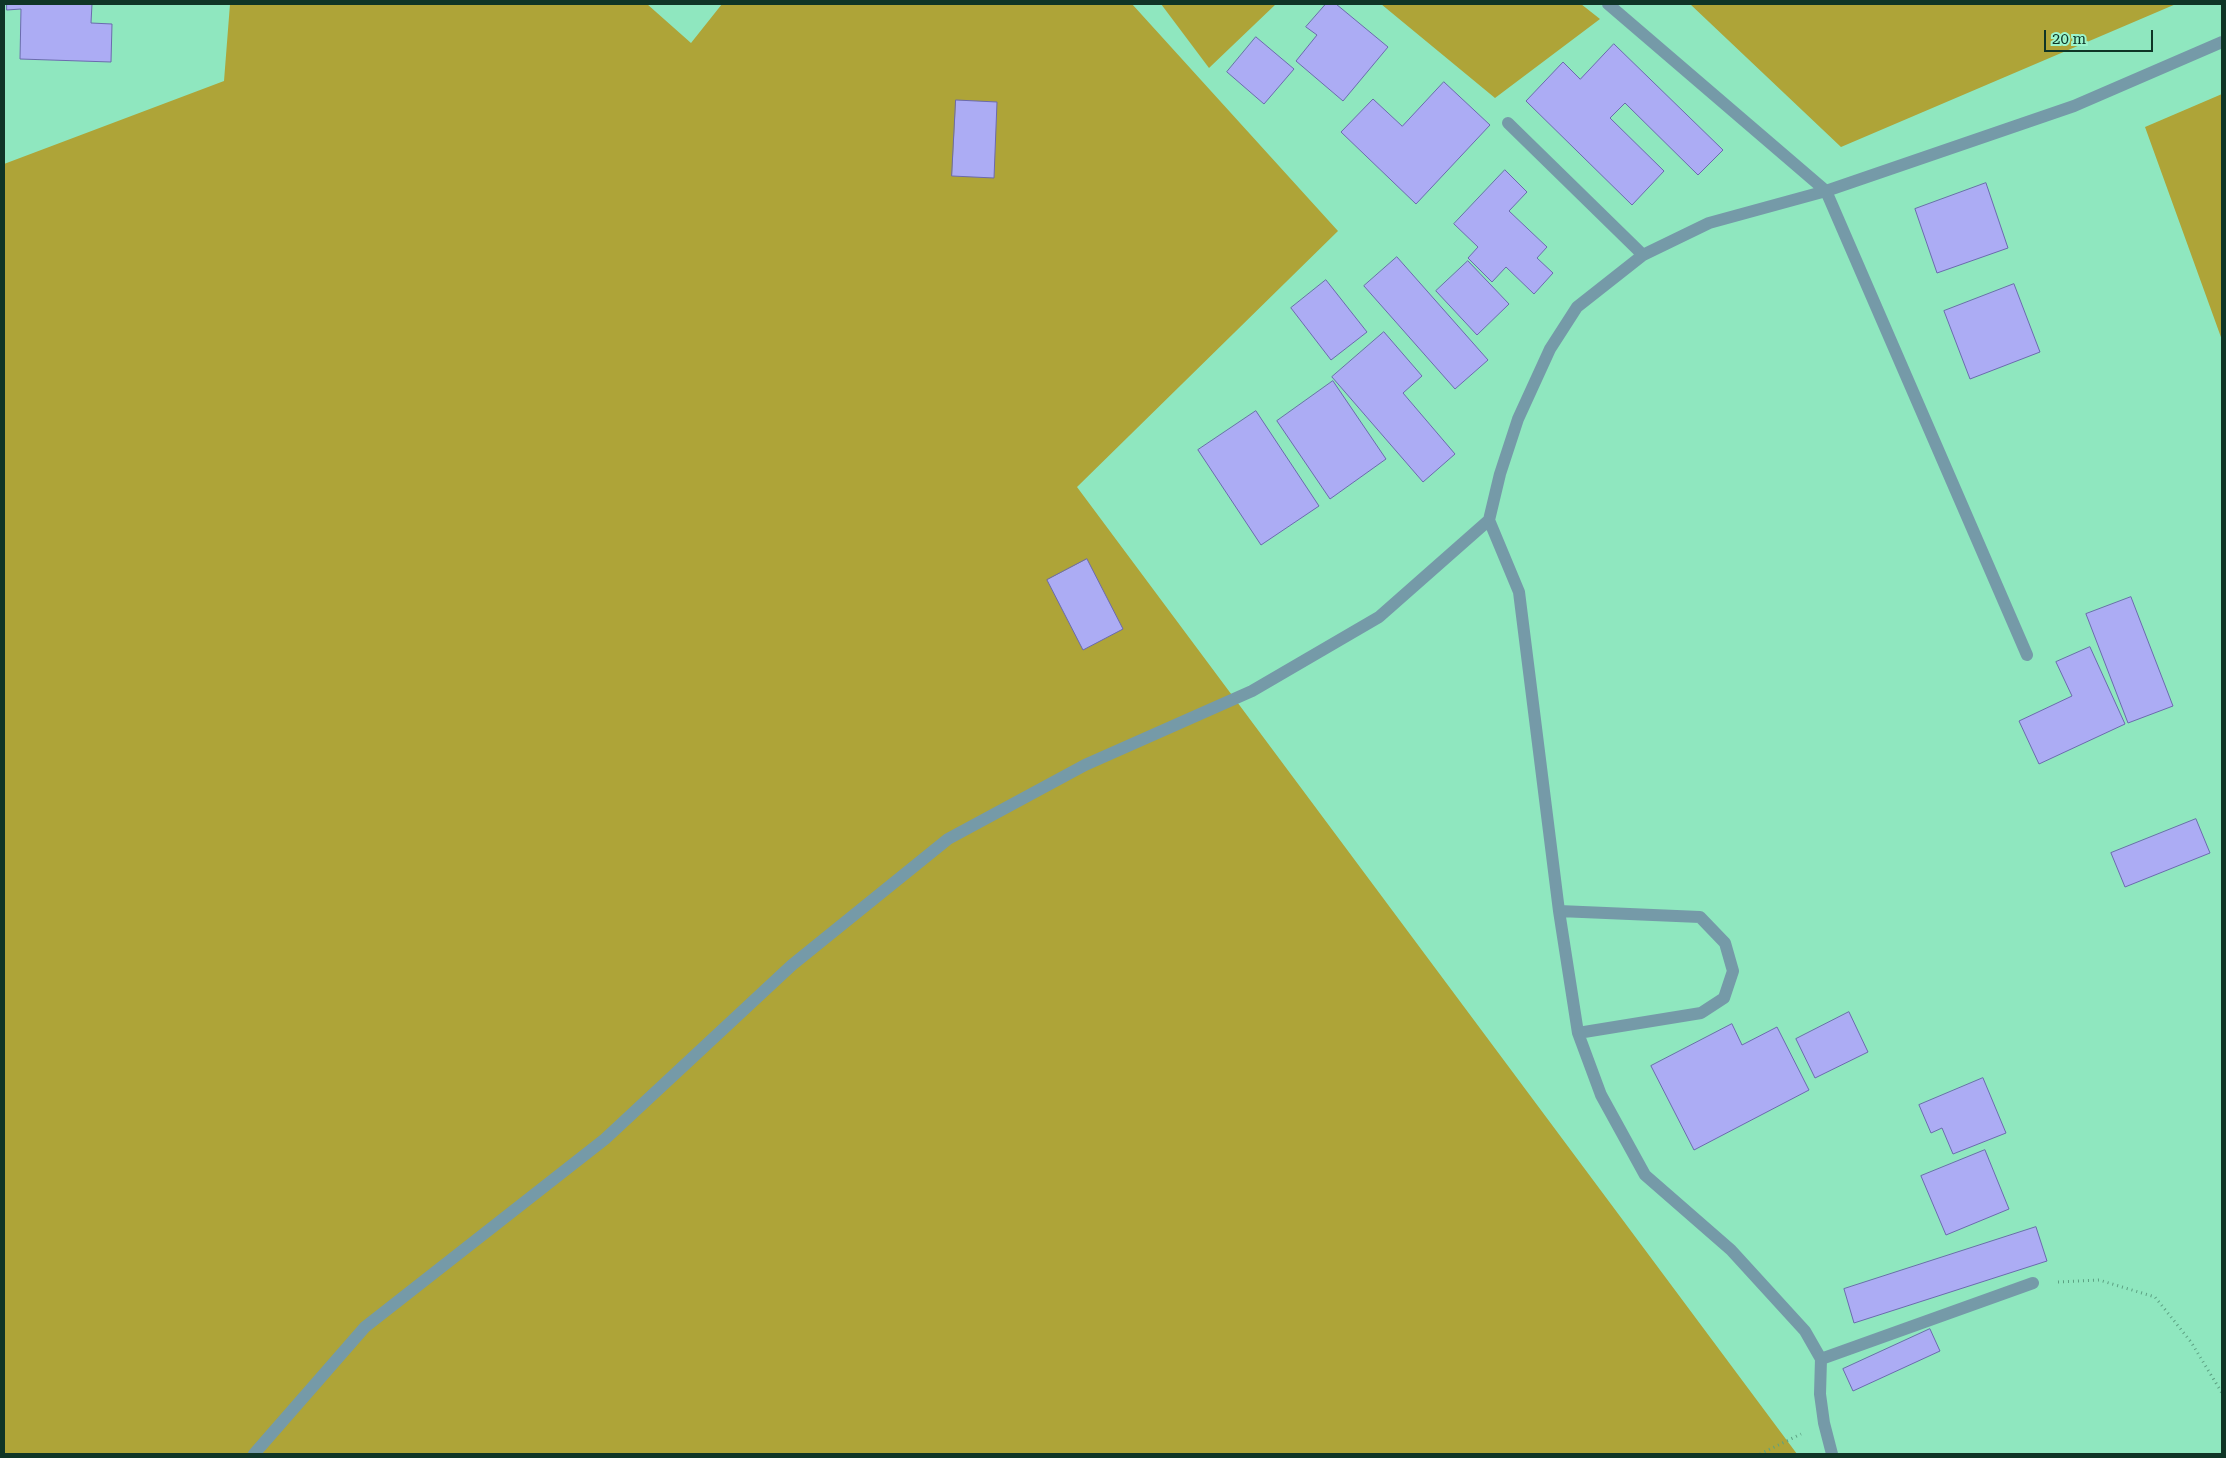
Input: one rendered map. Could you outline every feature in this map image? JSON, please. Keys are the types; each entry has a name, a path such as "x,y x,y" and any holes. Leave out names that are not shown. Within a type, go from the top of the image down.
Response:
{"street":[{"path":"1608,4 1826,190 2027,655"},
{"path":"254,1454 365,1327 605,1139 792,965 948,839 1085,765 1252,691 1379,617 1489,520 1500,474 1518,419 1550,349 1577,307 1643,255 1709,223 1826,190 2074,106 2222,42"},
{"path":"1508,123 1643,255"},
{"path":"1489,520 1519,592 1558,911 1578,1034 1602,1095 1645,1175 1731,1250 1805,1331 1821,1359 1820,1394 1824,1423 1832,1454"},
{"path":"1558,911 1700,917 1725,943 1733,971 1724,998 1702,1013 1578,1034"},
{"path":"1821,1359 2033,1283"}],"path":[{"path":"2033,1283 2098,1280 2155,1297 2191,1342 2222,1393"},
{"path":"1760,1454 1824,1423"}],"shaded area":[{"path":"230,4 647,4 691,43 722,4 1132,4 1338,231 1077,487 1797,1454 4,1454 4,164 224,81"},
{"path":"1161,4 1276,4 1209,68"},
{"path":"1381,4 1581,4 1600,19 1495,98"},
{"path":"1690,4 2176,4 1841,147"},
{"path":"2222,94 2222,340 2145,127"}],"building":[{"path":"7,4 92,4 91,23 112,24 111,62 20,59 21,9 7,10"},
{"path":"1326,4 1336,4 1388,47 1343,101 1296,61 1317,35 1306,27"},
{"path":"1256,37 1294,69 1264,104 1227,72"},
{"path":"1614,44 1723,150 1698,175 1625,103 1610,118 1664,171 1632,205 1526,101 1563,62 1580,79"},
{"path":"1444,82 1490,125 1416,204 1341,132 1373,99 1402,126"},
{"path":"956,100 997,102 994,178 952,176"},
{"path":"1505,170 1527,192 1509,211 1547,247 1537,258 1553,273 1534,294 1506,267 1492,282 1468,258 1478,247 1454,224"},
{"path":"1986,183 2008,248 1937,273 1915,209"},
{"path":"1397,257 1488,360 1455,389 1364,286"},
{"path":"1468,261 1509,304 1477,335 1436,291"},
{"path":"1326,280 1367,332 1331,360 1291,308"},
{"path":"2014,284 2040,352 1970,379 1944,311"},
{"path":"1384,332 1422,376 1403,393 1455,454 1423,482 1332,377"},
{"path":"1333,381 1386,459 1330,499 1277,421"},
{"path":"1256,411 1319,506 1261,545 1198,450"},
{"path":"1087,559 1123,629 1083,650 1047,580"},
{"path":"2131,597 2173,706 2128,723 2086,614"},
{"path":"2090,647 2125,724 2039,764 2019,721 2072,696 2056,662"},
{"path":"2196,819 2210,853 2125,887 2111,853"},
{"path":"1849,1012 1868,1052 1815,1078 1796,1039"},
{"path":"1732,1024 1742,1045 1777,1027 1809,1090 1694,1150 1651,1066"},
{"path":"1983,1078 2006,1133 1953,1154 1942,1128 1931,1133 1919,1105"},
{"path":"1985,1150 2009,1209 1946,1235 1921,1176"},
{"path":"2036,1227 2047,1261 1854,1323 1844,1289"},
{"path":"1930,1329 1940,1351 1853,1391 1843,1369"}]}
